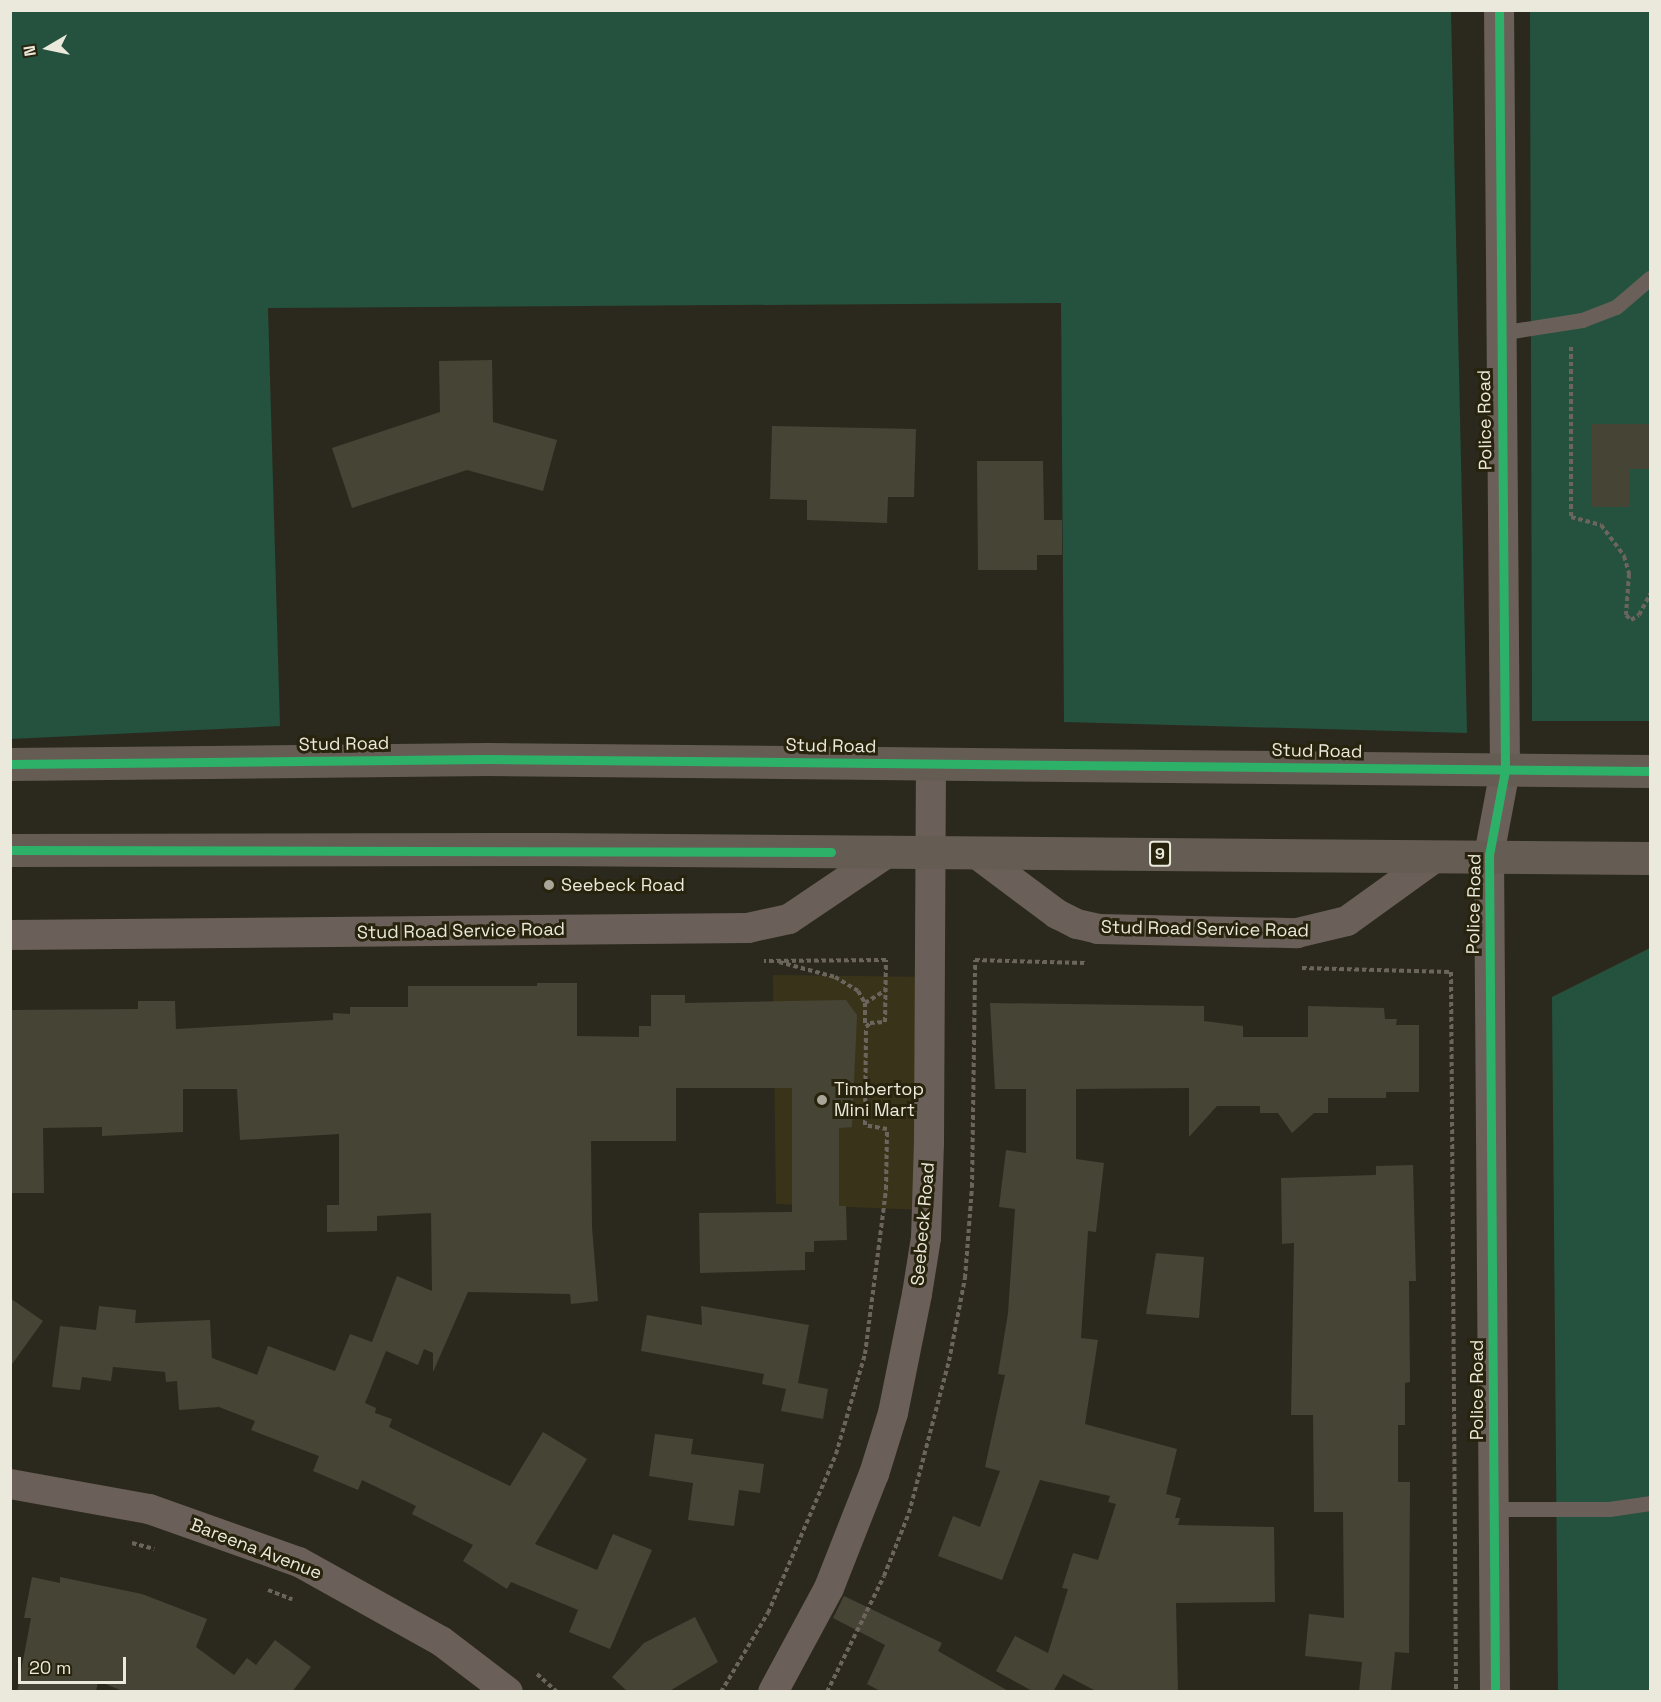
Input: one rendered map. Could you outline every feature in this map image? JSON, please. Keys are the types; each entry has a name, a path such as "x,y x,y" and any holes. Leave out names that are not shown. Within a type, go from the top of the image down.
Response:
{"highway":[{"name":"Stud Road","path":"10,764 488,759 1650,771"},
{"name":"9","path":"10,850 974,852 1650,858"}],"street":[{"name":"Police Road","path":"1495,1692 1489,855 1505,770 1499,10"},
{"name":"Seebeck Road","path":"773,1692 798,1650 852,1535 893,1413 909,1338 926,1238 931,764"},
{"name":"Stud Road Service Road","path":"10,935 748,928 789,919 890,852"},
{"name":"Stud Road Service Road","path":"974,852 1057,914 1088,926 1297,933 1347,921 1437,856"},
{"name":"Bareena Avenue","path":"10,1484 149,1509 299,1562 431,1635 508,1692"}],"lane":[{"path":"1500,333 1570,322 1616,307 1650,278"},
{"path":"1494,1509 1608,1509 1650,1503"}],"path":[{"path":"1570,322 1571,517 1601,525 1620,549 1629,574 1626,615 1631,620 1639,615 1650,594"},
{"path":"866,1027 870,1023 885,1022 886,960"},
{"path":"721,1692 768,1613 836,1455 865,1354 878,1276 887,1129 865,1125 865,1003 858,992 835,977 775,961"},
{"path":"1451,972 1456,1692"},
{"path":"865,1003 886,990"},
{"path":"125,1541 157,1550"},
{"path":"258,1586 298,1602"}],"shaded area":[{"path":"773,975 930,977 926,1210 776,1204"}],"green space":[{"path":"10,11 1451,11 1467,733 1064,722 1061,303 268,308 280,726 11,739"},
{"path":"1530,11 1650,11 1650,721 1532,721"},
{"path":"1650,948 1650,1691 1558,1691 1552,997"}],"building":[{"path":"492,360 493,422 557,440 543,491 467,470 352,508 332,448 440,412 439,361"},
{"path":"1591,424 1650,424 1650,469 1629,469 1629,507 1591,507"},
{"path":"772,426 916,429 914,497 888,497 887,523 807,520 807,500 770,499"},
{"path":"977,461 1043,461 1044,520 1062,520 1062,555 1037,555 1037,570 978,570"},
{"path":"537,983 577,983 577,1036 639,1037 639,1026 651,1026 651,995 685,995 685,1003 846,1000 857,1015 852,1127 839,1128 839,1206 846,1206 847,1240 814,1241 814,1252 805,1252 805,1270 700,1273 699,1213 792,1212 792,1088 676,1088 676,1141 591,1141 592,1227 598,1301 571,1304 570,1294 468,1292 433,1372 433,1353 424,1349 418,1365 386,1351 365,1403 376,1408 375,1413 392,1419 389,1427 510,1486 543,1432 587,1459 535,1544 597,1570 613,1534 652,1550 610,1649 569,1632 578,1610 511,1582 507,1589 463,1561 473,1545 412,1514 416,1506 362,1480 358,1490 313,1471 319,1456 251,1430 255,1421 219,1407 179,1410 177,1381 166,1382 165,1372 113,1367 111,1381 82,1377 80,1390 52,1387 60,1326 96,1330 99,1306 136,1310 135,1323 210,1320 212,1358 257,1375 268,1346 335,1371 350,1334 372,1342 397,1276 432,1291 431,1213 377,1216 377,1231 327,1232 327,1205 339,1205 339,1134 240,1140 237,1089 183,1089 183,1132 102,1136 102,1127 43,1128 44,1193 10,1193 10,1010 138,1009 138,1001 175,1001 176,1029 333,1020 333,1013 350,1014 350,1007 408,1007 408,986 537,986"},
{"path":"990,1003 1204,1006 1204,1021 1243,1026 1243,1037 1308,1037 1308,1006 1384,1008 1385,1019 1397,1019 1396,1025 1419,1025 1419,1092 1386,1092 1386,1098 1328,1098 1328,1113 1314,1113 1292,1133 1278,1113 1260,1113 1260,1106 1217,1106 1189,1137 1189,1088 1076,1089 1076,1159 1104,1163 1096,1232 1088,1231 1081,1338 1098,1340 1085,1424 1177,1449 1166,1494 1181,1498 1175,1518 1180,1518 1178,1525 1274,1527 1275,1602 1176,1603 1178,1692 1098,1692 1063,1674 1053,1692 1034,1692 996,1671 1015,1636 1048,1653 1068,1589 1062,1588 1073,1553 1098,1560 1116,1504 1108,1502 1110,1496 1040,1480 1002,1580 938,1556 953,1516 980,1527 1000,1471 985,1467 1005,1375 998,1374 1008,1313 1015,1209 999,1207 1006,1150 1026,1153 1026,1089 995,1089"},
{"path":"1413,1165 1416,1281 1409,1281 1410,1382 1405,1383 1405,1425 1398,1425 1398,1482 1410,1482 1409,1653 1395,1652 1391,1692 1359,1692 1362,1662 1305,1656 1309,1614 1344,1618 1343,1512 1314,1512 1313,1415 1291,1415 1294,1243 1282,1244 1281,1178 1376,1175 1376,1166"},
{"path":"1156,1253 1204,1257 1199,1318 1146,1314"},
{"path":"10,1298 43,1321 10,1367"},
{"path":"701,1306 809,1325 798,1383 828,1389 823,1419 781,1411 786,1389 762,1384 764,1374 641,1351 647,1315 702,1325"},
{"path":"655,1434 693,1439 691,1454 764,1464 760,1493 739,1490 734,1526 688,1520 693,1483 649,1476"},
{"path":"32,1577 60,1583 60,1577 142,1594 207,1619 196,1647 234,1675 247,1658 256,1665 275,1640 311,1667 292,1692 125,1692 98,1681 96,1692 17,1692 31,1618 24,1618"},
{"path":"844,1596 942,1643 938,1651 1010,1692 882,1692 867,1684 885,1645 833,1618"},
{"path":"695,1617 718,1662 668,1692 628,1692 612,1677 644,1643"}],"cycle path":[{"path":"1495,1692 1489,855 1505,770 1499,10"},
{"path":"10,764 488,759 1650,771"},
{"path":"10,850 831,852"}],"place":[{"name":"Seebeck Road","path":"549,885"},
{"name":"Timbertop Mini Mart","path":"822,1100"}]}
